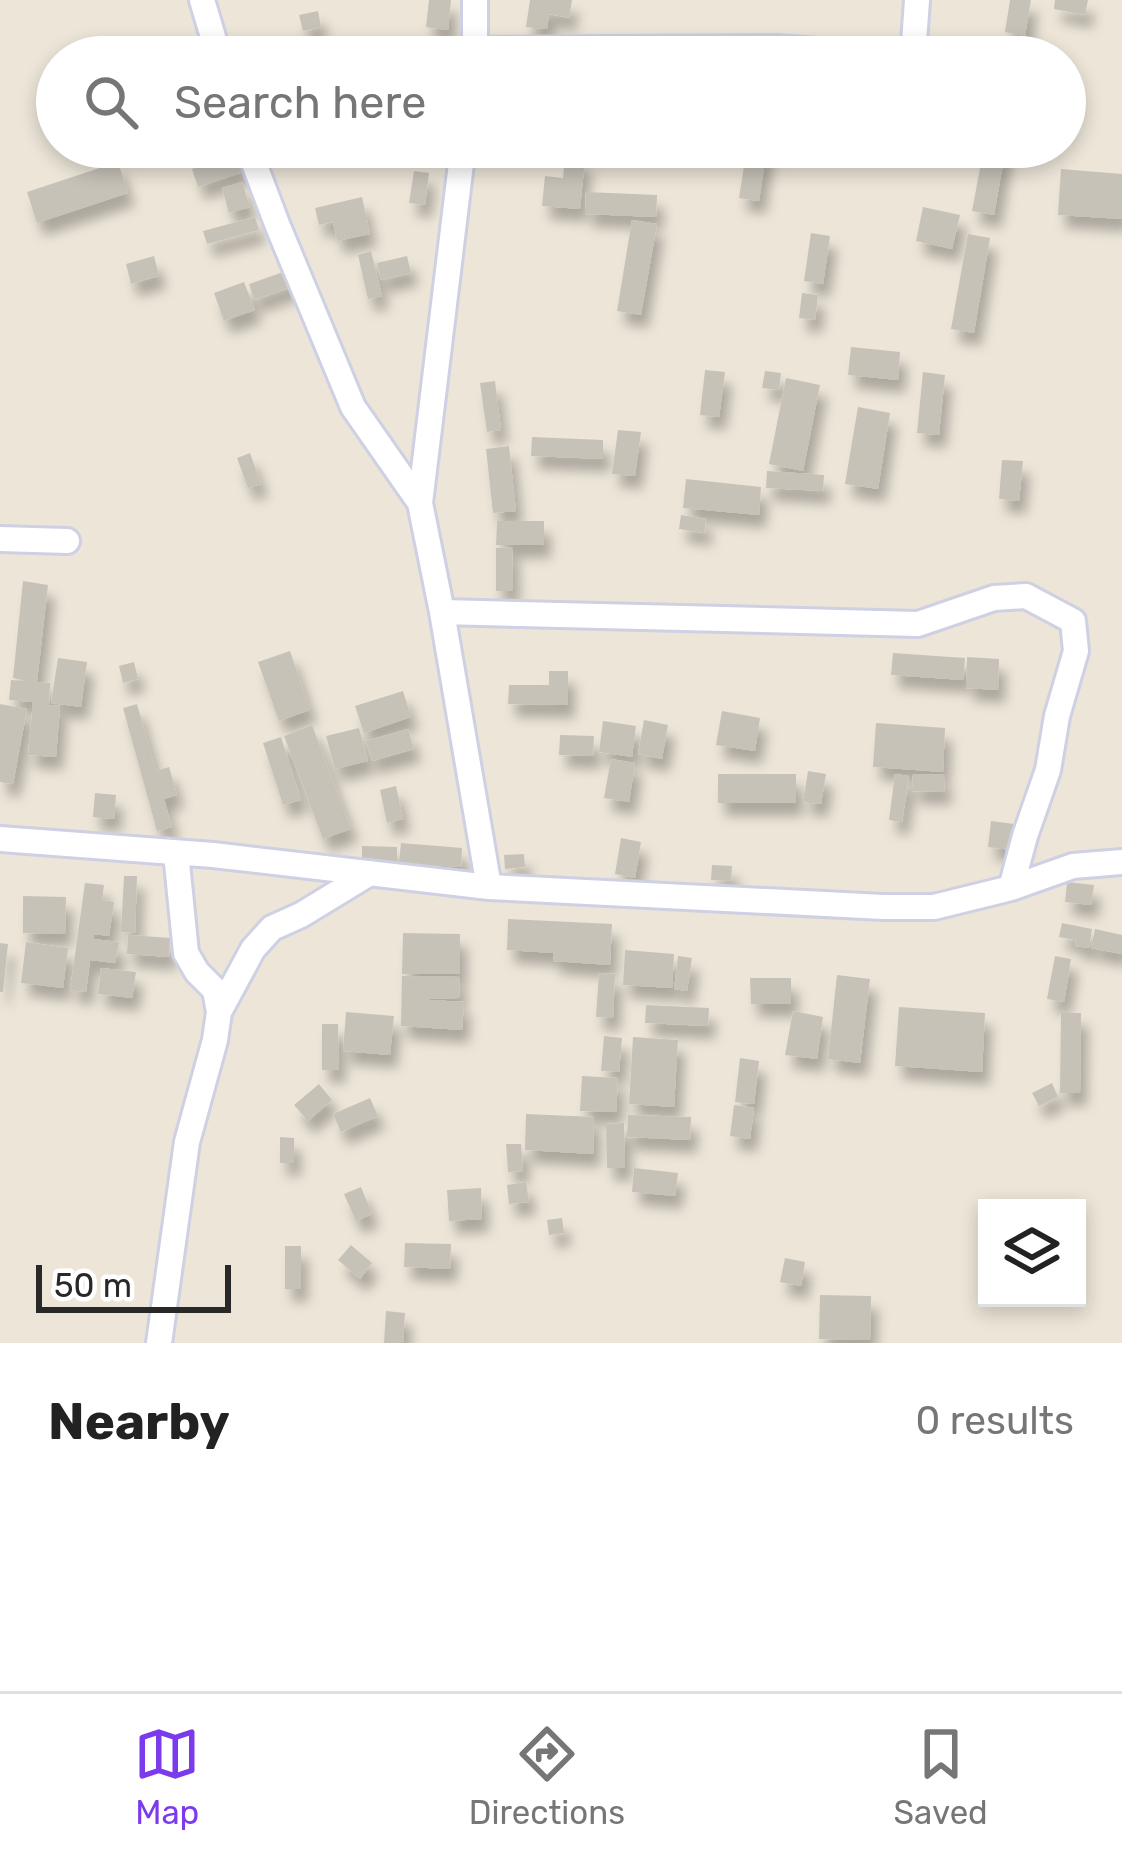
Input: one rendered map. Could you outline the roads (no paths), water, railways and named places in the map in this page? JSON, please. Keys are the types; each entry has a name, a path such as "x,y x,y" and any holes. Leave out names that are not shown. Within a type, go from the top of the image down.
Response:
{"street":[{"path":"202,0 213,36"},
{"path":"475,0 475,36"},
{"path":"914,36 917,0"},
{"path":"256,168 353,407 420,503"},
{"path":"460,168 420,503 489,887"},
{"path":"0,539 67,541"},
{"path":"442,612 918,624 994,598 1026,596 1073,621 1076,651 1057,716 1048,770 1011,888"},
{"path":"0,839 489,887 917,908 1011,888 1073,866 1122,862"},
{"path":"159,1343 187,1142 219,1012 215,990 186,953 176,853"},
{"path":"219,1012 254,949 272,928 370,873"}]}
